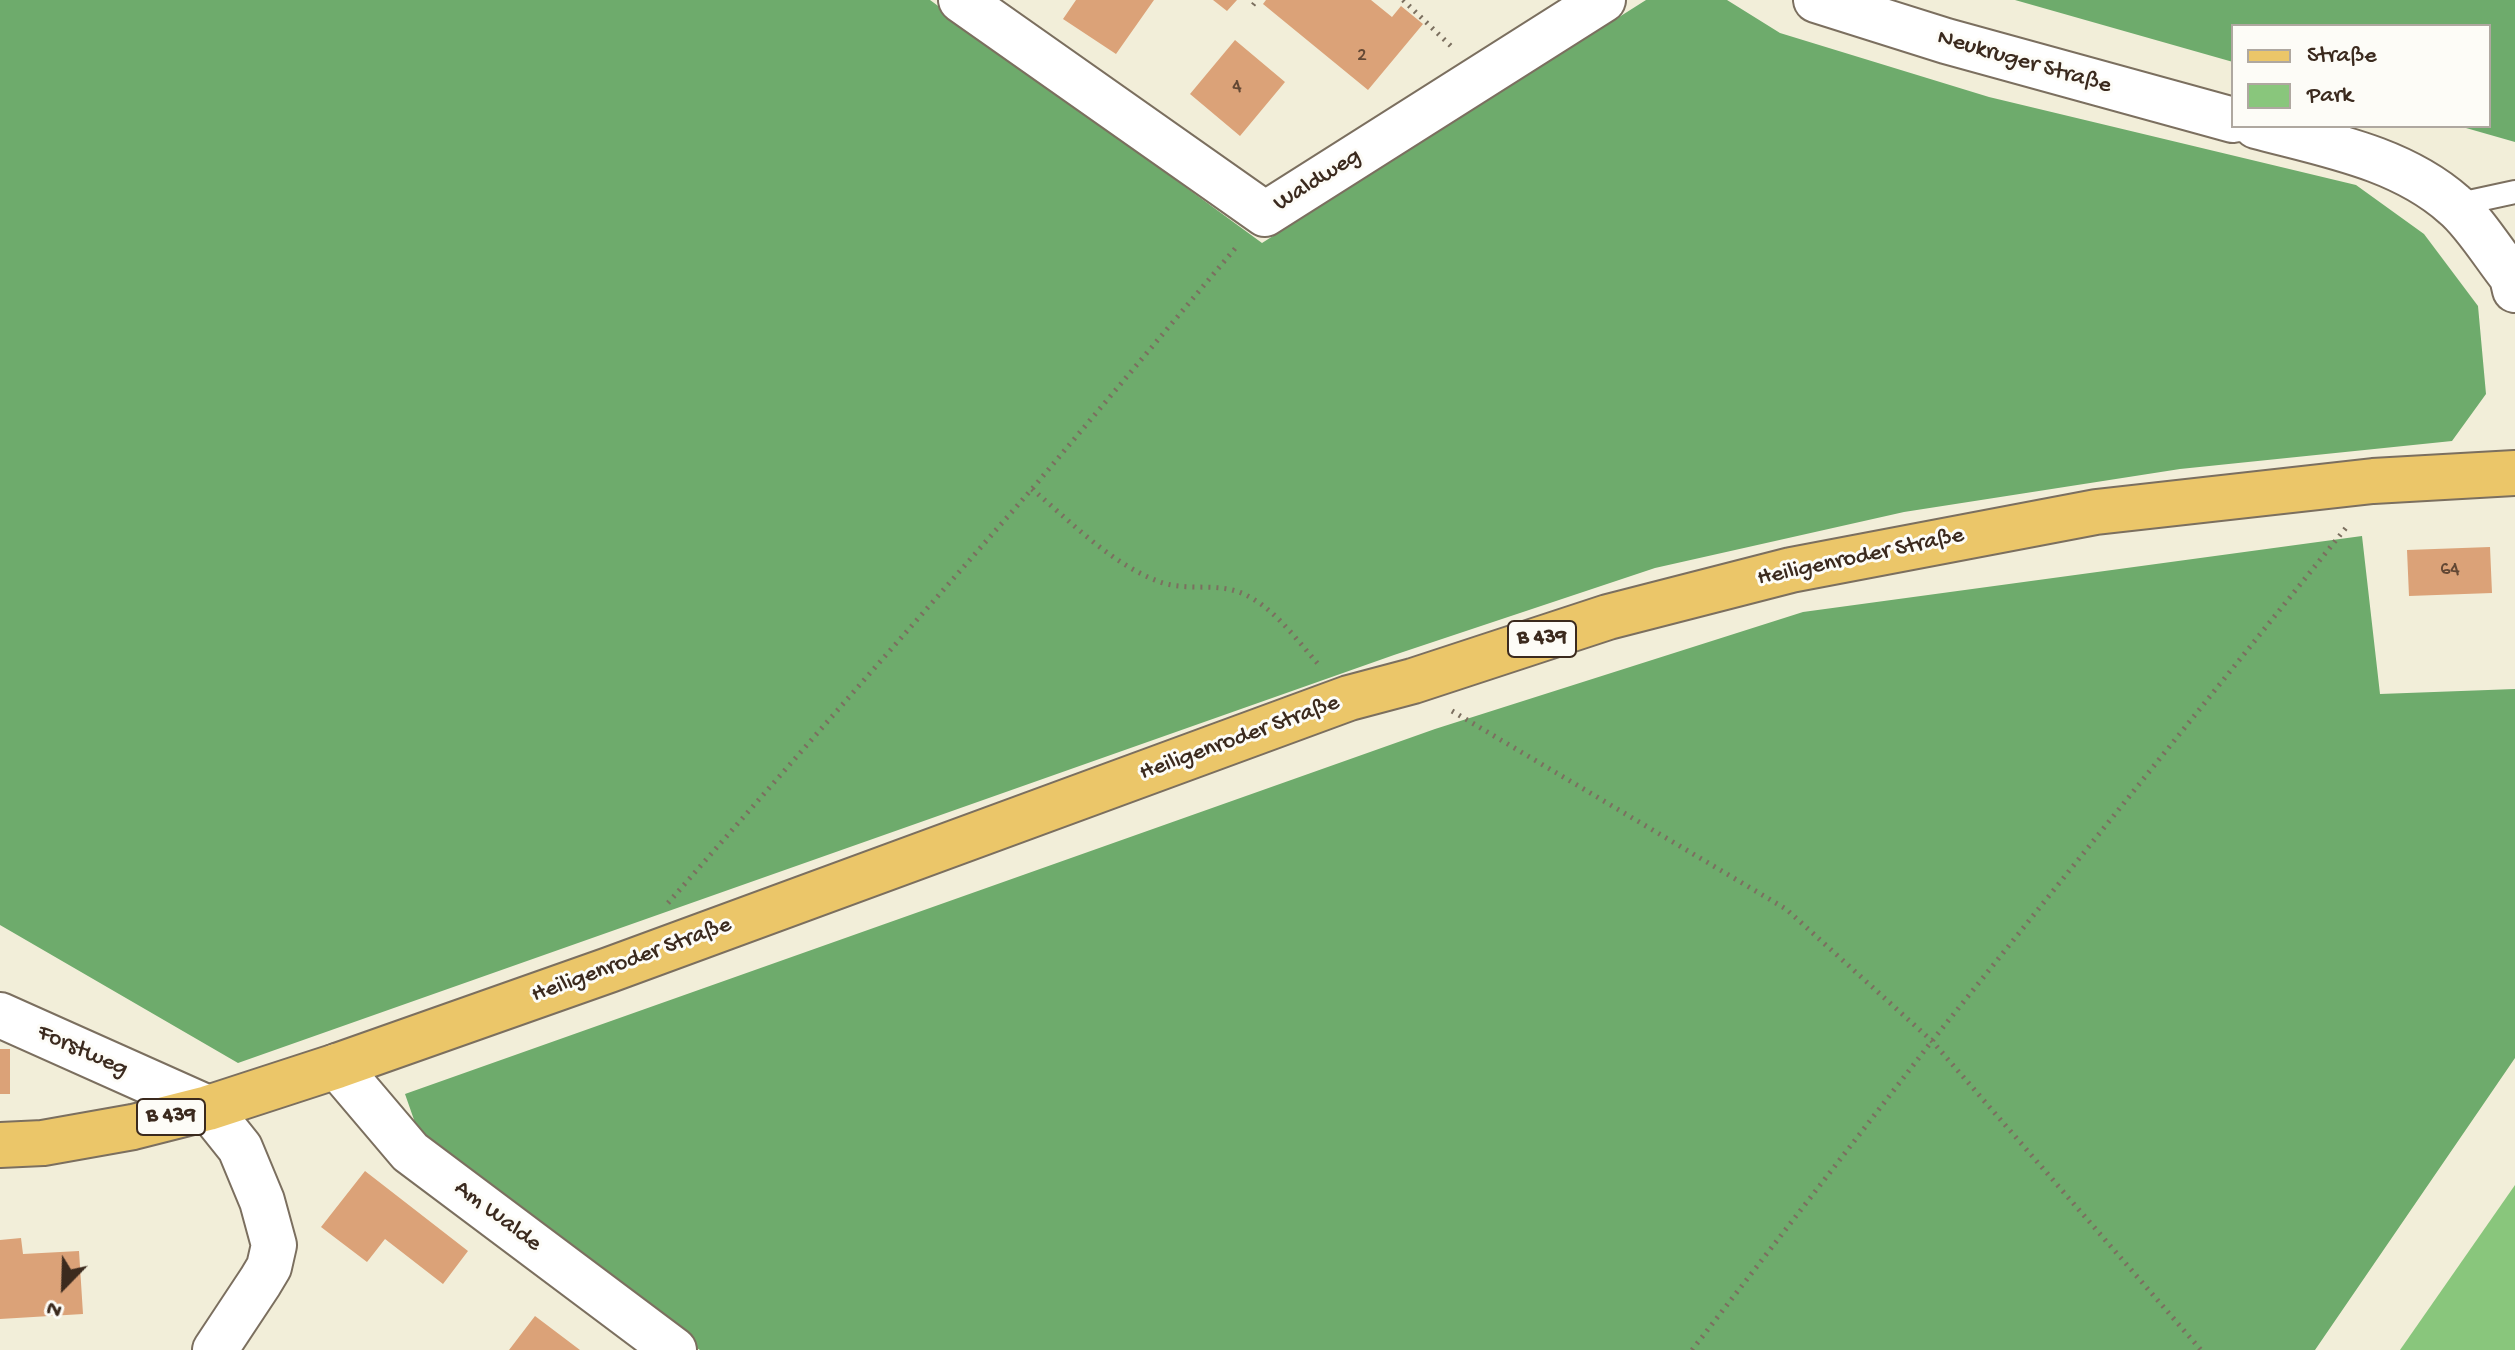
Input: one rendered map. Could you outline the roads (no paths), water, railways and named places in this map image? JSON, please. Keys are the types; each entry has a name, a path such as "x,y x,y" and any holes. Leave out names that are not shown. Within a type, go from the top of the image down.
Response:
{"main road":[{"name":"Heiligenroder Straße","path":"0,1145 43,1143 133,1127 208,1108 337,1066 639,959 1349,698 1413,681 1608,617 1791,570 2096,512 2373,481 2515,473"}],"street":[{"name":"Waldweg","path":"961,0 1265,214 1603,0"},
{"name":"Neukruger Straße","path":"1816,0 1960,45 2231,119"},
{"path":"2264,128 2357,152 2412,176 2455,205 2512,277 2515,290"},
{"name":"Forstweg","path":"0,1015 208,1108"},
{"name":"Am Walde","path":"337,1066 410,1152 674,1350"},
{"path":"208,1108 240,1148 262,1201 274,1245 269,1267 215,1350"}],"lane":[{"path":"2455,205 2515,192"}]}
